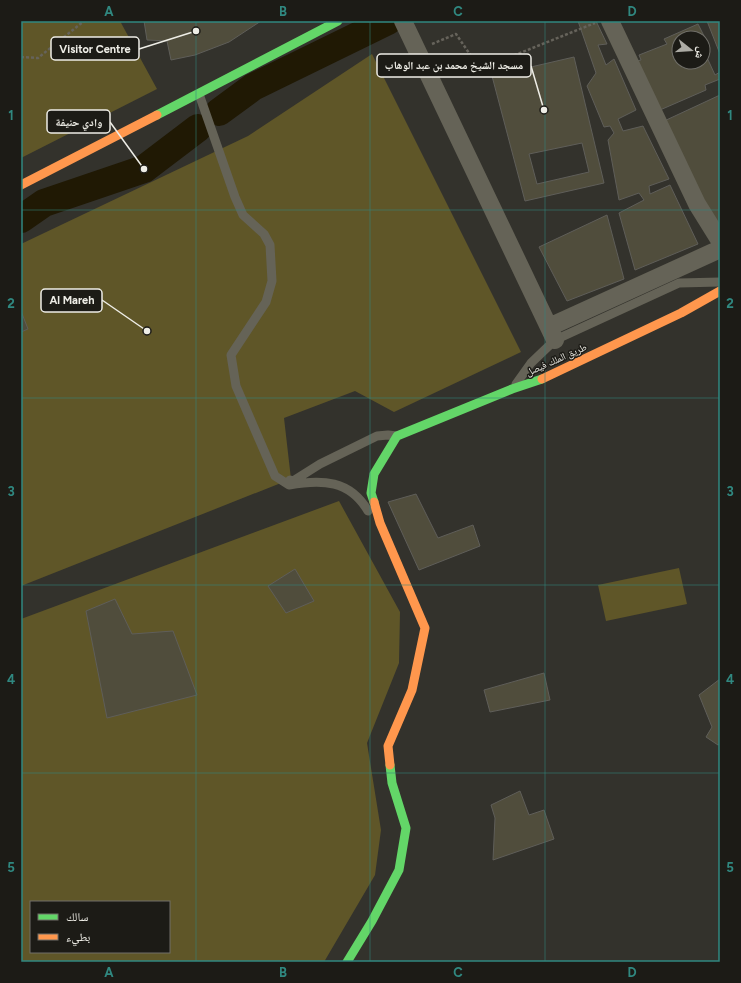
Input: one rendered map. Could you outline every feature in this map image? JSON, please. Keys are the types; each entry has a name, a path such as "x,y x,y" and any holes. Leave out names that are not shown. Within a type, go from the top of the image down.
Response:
{"street":[{"path":"21,185 200,94 338,21"},
{"path":"403,21 552,334 720,249"},
{"path":"610,21 697,204 720,241"},
{"name":"طريق الملك فيصل","path":"397,436 512,389 538,381 681,313 720,291"},
{"path":"347,962 372,921 399,870 406,828 392,783 388,746 412,690 425,628 380,523 371,493 374,474 397,436"}],"lane":[{"path":"200,94 235,197 243,215 264,234 270,245 272,281 266,302 231,355 236,386 275,476 289,485 310,481 325,481 348,489 363,502 370,514 380,523"},
{"path":"512,389 552,334 679,282 720,282"},
{"path":"275,476 293,481 320,464 377,436 397,436"}],"path":[{"path":"21,57 38,58 84,21"},
{"path":"415,46 456,34 480,70 599,21"}],"shaded area":[{"path":"21,21 120,21 157,89 21,158"},
{"path":"372,54 521,352 394,412 355,391 284,418 291,479 21,586 21,244 248,136"},
{"path":"339,501 400,612 399,663 367,743 381,830 375,875 324,962 21,962 21,619"},
{"path":"679,568 687,604 606,621 598,585"}],"building":[{"path":"144,21 261,21 229,42 195,55 171,60 167,41 147,40"},
{"path":"578,21 596,21 607,44 598,45 606,65 614,59 636,110 618,119 623,131 643,126 669,179 649,186 650,194 670,185 698,244 635,270 619,213 644,200 639,193 619,200 608,140 614,133 610,126 604,127 587,86 596,73"},
{"path":"707,21 720,21 720,54 711,30"},
{"path":"698,24 701,30 684,30"},
{"path":"671,36 671,70 711,70 711,66 715,75 720,72 720,79 705,85 706,90 660,110 637,61 641,60 639,55 667,44 664,39"},
{"path":"574,57 604,183 525,201 492,76","holes":["582,143 589,172 537,184 529,154"]},
{"path":"720,95 720,225 698,198 662,122"},
{"path":"607,215 624,279 567,301 539,247"},
{"path":"21,311 28,329 21,332"},
{"path":"416,494 438,538 473,525 480,546 419,570 388,502"},
{"path":"295,569 314,601 286,613 268,586"},
{"path":"115,599 132,634 173,631 197,695 107,718 86,611"},
{"path":"544,673 550,700 490,712 484,690"},
{"path":"720,679 720,744 718,745 706,737 712,727 699,695"},
{"path":"520,791 529,815 544,810 554,839 493,860 495,818 491,805"}],"waterway":[{"path":"219,112 253,87 388,21"},
{"path":"21,219 44,203 144,169 198,128"}],"traffic: fast":[{"path":"157,115 338,21"},
{"path":"374,502 371,493 374,474 397,436 512,389 542,379"},
{"path":"347,962 372,921 399,870 406,828 392,783 390,765"}],"traffic: slow":[{"path":"21,185 157,115"},
{"path":"542,379 681,313 720,291"},
{"path":"374,502 380,523 425,628 412,690 388,746 390,765"}],"place":[{"name":"Visitor Centre","path":"196,31"},
{"name":"مسجد الشيخ محمد بن عبد الوهاب","path":"544,110"},
{"name":"وادي حنيفة","path":"144,169"},
{"name":"Al Mareh","path":"147,331"}]}
